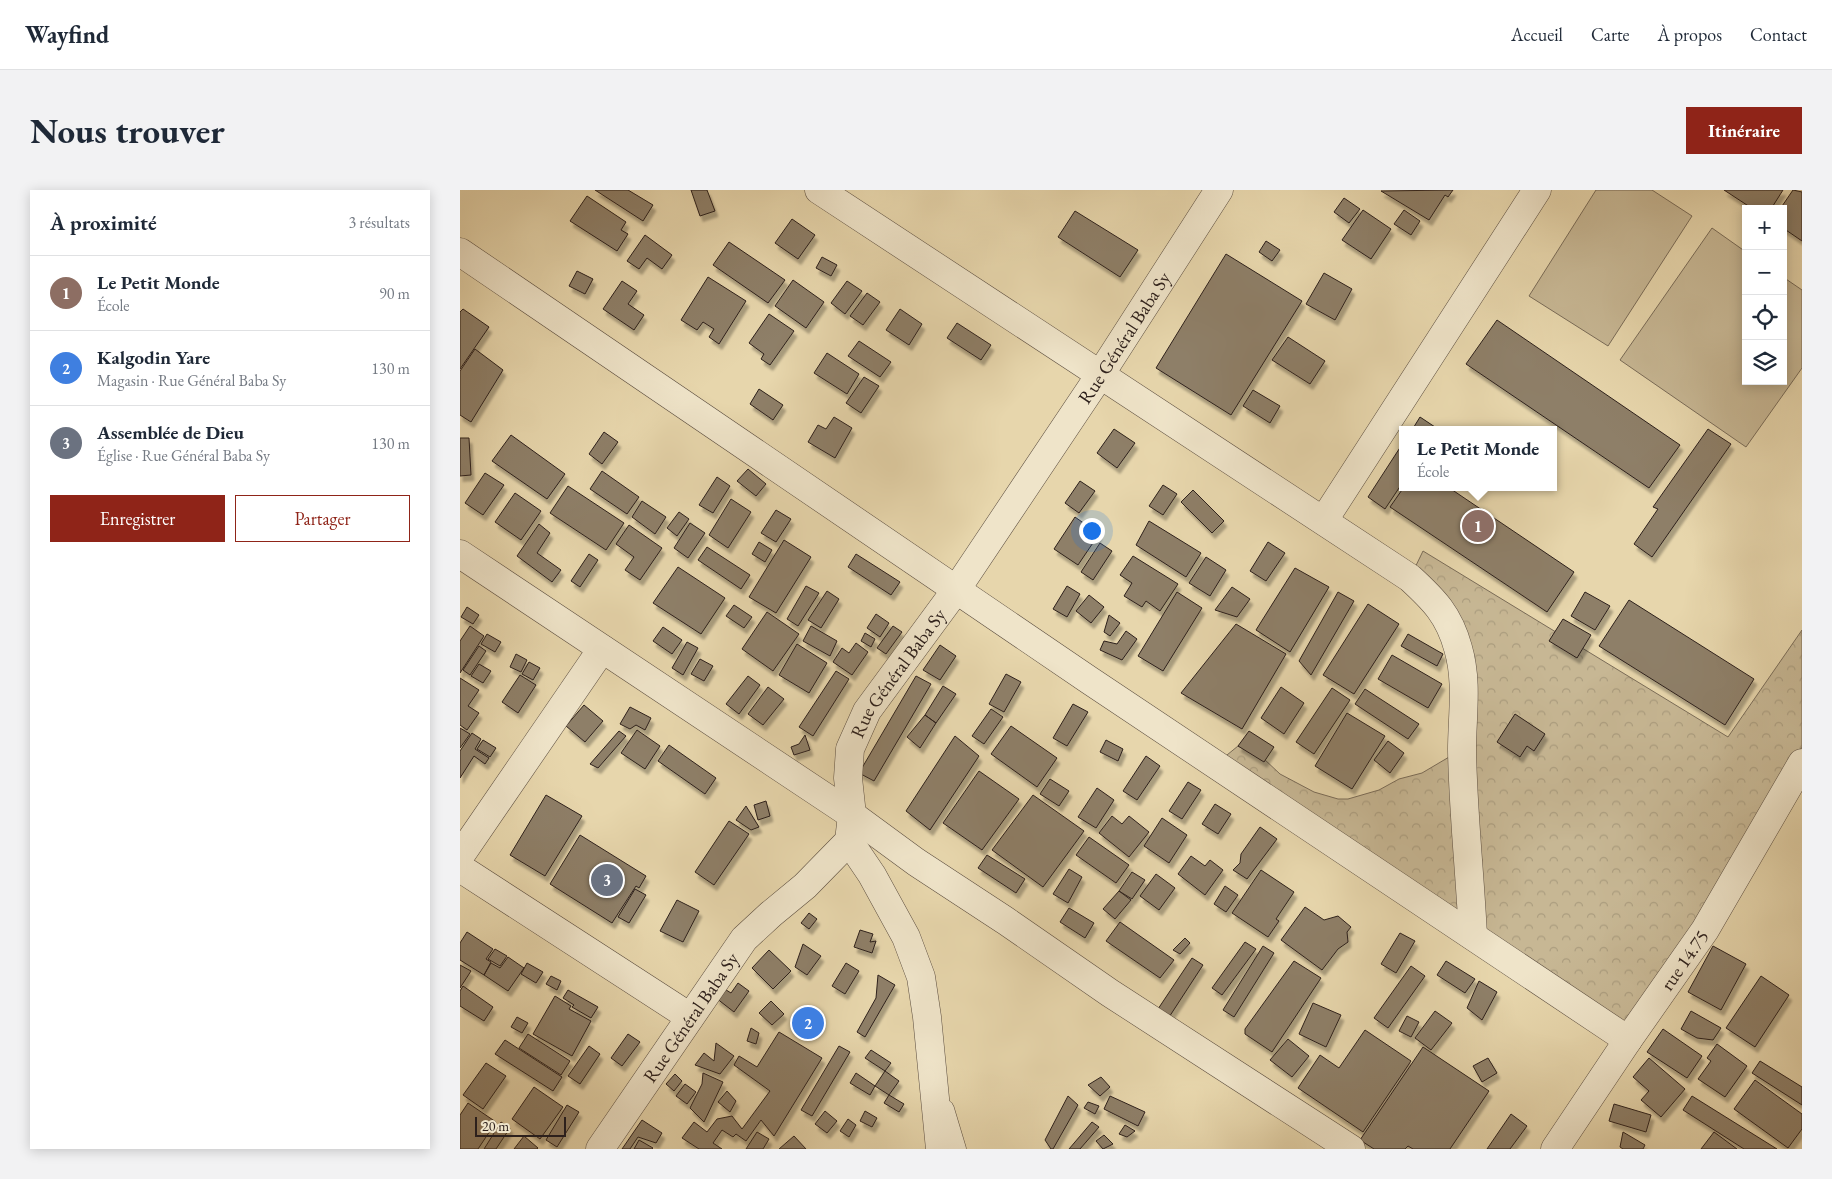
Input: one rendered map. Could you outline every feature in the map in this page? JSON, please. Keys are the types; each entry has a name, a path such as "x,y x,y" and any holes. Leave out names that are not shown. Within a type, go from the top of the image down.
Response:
{"street":[{"path":"819,190 1324,520 1410,578 1436,602 1450,624 1458,648 1464,677 1462,749 1473,936"},
{"name":"Rue Général Baba Sy","path":"600,1149 744,939 805,886 851,828 848,778 850,749 867,711 956,590 1100,375 1219,190"},
{"path":"1324,520 1537,190"},
{"path":"460,252 956,590 1628,1040"},
{"path":"460,554 602,648 851,828 916,862 1118,998 1351,1149"},
{"path":"460,856 602,648"},
{"name":"rue 14.75","path":"1555,1149 1705,930 1802,763"},
{"path":"851,828 876,882 906,937 921,977 927,1017 940,1149"},
{"path":"460,868 690,1017"}],"lane":[{"path":"930,1056 957,1149"}],"green space":[{"path":"1596,190 1652,190 1692,216 1608,346 1529,296"},
{"path":"1712,228 1742,249 1742,385 1787,385 1787,280 1802,290 1802,368 1746,447 1620,360"},
{"path":"1423,551 1728,737 1802,630 1802,747 1630,1037 1225,766 1227,755 1238,746 1263,758 1280,774 1314,792 1338,799 1348,799 1379,790 1399,779 1422,773 1466,747 1467,684 1410,578"}],"building":[{"path":"595,190 628,190 653,205 643,221"},
{"path":"691,190 707,190 715,211 700,216"},
{"path":"1453,190 1448,197 1445,195 1429,220 1381,191"},
{"path":"1724,190 1783,190 1774,205 1747,205"},
{"path":"1793,190 1802,192 1802,241 1787,231 1787,205 1783,205"},
{"path":"587,196 626,222 621,230 628,234 617,251 570,221"},
{"path":"1344,198 1360,209 1349,223 1334,212"},
{"path":"1363,210 1391,229 1371,259 1342,240"},
{"path":"1404,210 1420,221 1411,235 1394,224"},
{"path":"1075,211 1138,250 1120,277 1058,237"},
{"path":"792,219 815,235 798,259 775,243"},
{"path":"645,235 672,255 662,269 647,258 639,269 627,261"},
{"path":"1266,241 1280,250 1272,261 1259,252"},
{"path":"729,242 785,280 768,303 713,265"},
{"path":"1226,254 1302,301 1231,415 1156,368"},
{"path":"822,257 837,265 831,276 816,268"},
{"path":"577,271 593,279 585,294 569,286"},
{"path":"1324,273 1352,289 1335,320 1306,304"},
{"path":"708,277 746,301 719,344 709,337 714,329 703,322 697,330 681,320"},
{"path":"793,280 824,302 806,328 775,306"},
{"path":"622,281 637,291 628,304 644,315 634,330 603,309"},
{"path":"847,281 862,291 845,314 831,303"},
{"path":"867,293 880,302 863,325 850,316"},
{"path":"463,309 489,327 460,369 460,312"},
{"path":"900,309 922,324 909,345 886,330"},
{"path":"769,314 794,331 770,365 761,359 764,354 749,343"},
{"path":"1497,320 1680,445 1649,488 1466,364"},
{"path":"957,323 991,345 981,360 947,338"},
{"path":"1288,337 1325,361 1310,384 1272,360"},
{"path":"859,341 891,362 880,377 848,356"},
{"path":"475,349 503,370 471,422 460,415 460,371"},
{"path":"827,353 859,374 847,394 814,373"},
{"path":"864,377 879,386 861,413 846,403"},
{"path":"759,389 783,405 773,420 750,404"},
{"path":"1253,390 1280,406 1270,423 1243,406"},
{"path":"834,417 852,428 835,458 808,442 818,425 826,429"},
{"path":"1420,417 1434,426 1414,426"},
{"path":"1114,429 1135,443 1117,468 1097,453"},
{"path":"1708,429 1731,444 1652,557 1634,544 1658,509 1653,507"},
{"path":"604,432 618,442 602,464 589,454"},
{"path":"511,435 565,474 547,499 492,461"},
{"path":"460,438 469,438 471,475 460,476"},
{"path":"1399,449 1399,488 1385,509 1368,497"},
{"path":"748,469 766,484 756,496 737,481"},
{"path":"602,471 639,497 627,514 590,489"},
{"path":"485,473 504,485 483,515 465,503"},
{"path":"717,477 730,486 713,513 699,505"},
{"path":"1080,481 1095,491 1079,513 1065,503"},
{"path":"1163,485 1177,494 1163,515 1149,506"},
{"path":"568,486 624,523 606,550 550,513"},
{"path":"1193,490 1224,521 1212,533 1181,502"},
{"path":"1401,491 1454,491 1574,572 1547,612 1390,507"},
{"path":"515,493 541,511 521,540 495,522"},
{"path":"731,499 751,512 728,548 709,535"},
{"path":"642,501 666,517 655,534 632,517"},
{"path":"776,510 791,519 776,542 761,533"},
{"path":"679,512 689,519 677,536 667,528"},
{"path":"1075,517 1099,534 1078,565 1054,549"},
{"path":"1149,521 1201,553 1186,577 1136,545"},
{"path":"690,523 705,533 688,558 674,548"},
{"path":"539,524 550,533 537,553 561,570 552,582 517,556"},
{"path":"629,525 662,548 640,580 625,570 634,557 616,544"},
{"path":"784,540 811,557 776,613 749,597"},
{"path":"759,542 772,550 765,562 752,554"},
{"path":"1268,542 1285,553 1266,581 1250,571"},
{"path":"1100,543 1112,551 1093,580 1081,572"},
{"path":"707,547 750,575 741,589 698,560"},
{"path":"589,554 598,560 580,587 571,581"},
{"path":"856,554 900,582 891,595 848,567"},
{"path":"1133,556 1178,584 1160,611 1146,601 1142,607 1124,596 1132,583 1120,575"},
{"path":"1206,557 1226,570 1210,596 1189,583"},
{"path":"678,567 725,598 701,634 653,603"},
{"path":"1295,568 1329,587 1290,652 1256,630"},
{"path":"806,586 819,593 798,626 787,619"},
{"path":"1067,586 1080,594 1067,617 1053,609"},
{"path":"1232,587 1250,599 1237,617 1215,610"},
{"path":"827,591 839,599 821,628 808,620"},
{"path":"1177,592 1202,608 1163,671 1138,656"},
{"path":"1338,592 1354,601 1311,675 1299,661"},
{"path":"1585,592 1610,606 1595,630 1571,616"},
{"path":"1089,595 1104,607 1091,623 1076,611"},
{"path":"1629,600 1754,679 1725,725 1599,646"},
{"path":"1368,604 1399,624 1354,694 1323,675"},
{"path":"734,605 752,617 744,628 726,616"},
{"path":"467,607 479,615 473,624 461,617"},
{"path":"767,612 799,634 773,671 742,649"},
{"path":"876,614 889,623 880,637 867,628"},
{"path":"1109,615 1120,623 1110,636 1104,632"},
{"path":"1563,619 1591,635 1577,658 1549,641"},
{"path":"1236,624 1286,654 1242,729 1181,693"},
{"path":"470,626 484,636 460,673 460,641"},
{"path":"811,626 837,641 830,656 803,641"},
{"path":"893,626 902,632 886,654 877,648"},
{"path":"663,627 682,640 672,654 653,641"},
{"path":"1126,631 1137,639 1122,660 1100,650 1104,641 1117,644"},
{"path":"865,633 875,639 871,647 861,641"},
{"path":"487,634 501,642 495,652 481,644"},
{"path":"1408,634 1443,654 1437,666 1401,646"},
{"path":"687,642 698,648 683,675 672,668"},
{"path":"856,643 868,652 852,675 833,662 842,648 849,653"},
{"path":"797,644 827,663 809,693 779,675"},
{"path":"940,645 956,656 940,680 923,670"},
{"path":"479,646 486,651 470,675 463,670"},
{"path":"516,654 527,660 521,672 510,667"},
{"path":"1392,655 1442,684 1428,708 1378,679"},
{"path":"700,659 713,666 704,681 691,674"},
{"path":"529,662 540,668 533,680 522,674"},
{"path":"479,664 491,671 483,683 471,676"},
{"path":"836,671 849,679 813,736 799,727"},
{"path":"1006,674 1021,682 1004,712 989,704"},
{"path":"520,675 536,685 518,713 502,702"},
{"path":"748,676 760,685 739,714 726,704"},
{"path":"916,676 931,684 874,781 859,773"},
{"path":"460,678 479,690 468,706 479,713 467,730 460,725"},
{"path":"943,686 956,694 936,723 925,715"},
{"path":"768,687 784,699 763,725 748,714"},
{"path":"1281,687 1304,703 1284,734 1261,718"},
{"path":"1332,688 1350,700 1314,754 1296,742"},
{"path":"1365,689 1419,724 1408,739 1355,704"},
{"path":"1073,704 1088,712 1067,746 1053,738"},
{"path":"584,705 603,721 585,742 566,726"},
{"path":"630,707 651,718 645,730 636,725 630,729 620,724"},
{"path":"991,709 1003,717 984,744 972,736"},
{"path":"1347,713 1385,736 1352,789 1315,766"},
{"path":"1515,714 1545,734 1534,751 1527,746 1520,757 1497,742"},
{"path":"925,715 936,723 920,748 907,737"},
{"path":"1011,726 1057,758 1037,787 991,754"},
{"path":"460,728 470,734 460,748"},
{"path":"637,730 660,746 645,769 621,753"},
{"path":"619,731 626,736 598,768 590,764"},
{"path":"1249,731 1274,747 1264,762 1238,746"},
{"path":"472,733 481,739 475,749 489,758 485,764 474,756 460,778 460,751"},
{"path":"805,735 810,750 794,755 791,747 799,744"},
{"path":"955,736 979,756 930,830 906,811"},
{"path":"483,740 496,748 490,757 477,749"},
{"path":"1106,740 1123,749 1118,761 1100,752"},
{"path":"1388,741 1404,753 1390,773 1374,760"},
{"path":"669,745 716,778 705,794 658,761"},
{"path":"1146,756 1160,766 1137,800 1123,791"},
{"path":"979,771 1019,799 982,850 943,823"},
{"path":"1050,779 1069,791 1059,806 1040,794"},
{"path":"1188,782 1201,790 1182,819 1169,811"},
{"path":"1097,788 1114,800 1096,828 1078,817"},
{"path":"546,795 582,816 545,876 510,855"},
{"path":"1033,795 1084,831 1043,887 992,850"},
{"path":"766,801 770,816 758,820 754,805"},
{"path":"1215,804 1231,814 1218,834 1202,824"},
{"path":"746,806 759,827 751,830 736,820"},
{"path":"1112,816 1122,824 1129,816 1149,832 1129,857 1099,833"},
{"path":"1162,818 1187,835 1169,863 1144,846"},
{"path":"729,821 749,834 714,885 695,872"},
{"path":"1260,827 1277,839 1247,879 1233,870 1240,863 1241,854"},
{"path":"580,835 646,876 639,888 636,886 612,923 550,884"},
{"path":"1089,837 1129,865 1116,883 1076,855"},
{"path":"987,855 1025,879 1016,893 978,868"},
{"path":"1191,856 1205,866 1210,860 1223,870 1205,895 1178,874"},
{"path":"1069,869 1082,877 1068,903 1053,894"},
{"path":"1261,870 1294,892 1276,919 1279,921 1268,937 1232,913"},
{"path":"1132,872 1145,880 1132,899 1119,891"},
{"path":"1156,874 1175,888 1159,910 1140,896"},
{"path":"1225,886 1238,895 1226,912 1214,904"},
{"path":"635,889 646,895 629,923 618,917"},
{"path":"1119,891 1131,900 1115,919 1103,909"},
{"path":"677,900 699,911 683,942 660,931"},
{"path":"1305,907 1324,920 1338,916 1351,927 1347,932 1348,942 1338,949 1322,970 1281,940"},
{"path":"1069,908 1094,923 1085,938 1060,922"},
{"path":"809,913 817,919 809,929 801,923"},
{"path":"1120,922 1174,960 1160,978 1106,941"},
{"path":"860,930 873,934 870,942 876,941 872,953 854,947"},
{"path":"467,932 493,949 486,959 491,962 484,975 460,960 460,943"},
{"path":"1400,933 1415,941 1396,973 1381,964"},
{"path":"1185,938 1190,943 1180,954 1173,950"},
{"path":"1245,942 1256,949 1222,995 1212,988"},
{"path":"803,944 821,956 807,975 795,967"},
{"path":"1263,946 1274,953 1234,1017 1223,1010"},
{"path":"1713,946 1746,964 1721,1010 1688,992"},
{"path":"495,949 507,956 500,966 488,959"},
{"path":"769,950 791,971 773,989 752,968"},
{"path":"508,957 524,968 508,991 484,975 491,963 500,968"},
{"path":"1192,958 1203,965 1162,1028 1154,1015"},
{"path":"1294,961 1321,978 1272,1052 1245,1034 1245,1029"},
{"path":"1446,961 1475,979 1465,993 1437,975"},
{"path":"527,963 543,972 536,983 521,974"},
{"path":"846,963 859,971 845,994 832,986"},
{"path":"460,965 471,971 460,988"},
{"path":"1411,966 1425,976 1388,1028 1374,1018"},
{"path":"878,975 895,985 865,1037 857,1032 876,998"},
{"path":"551,976 561,981 557,990 546,984"},
{"path":"1761,976 1789,995 1755,1047 1726,1028"},
{"path":"1479,981 1497,992 1482,1020 1467,1008"},
{"path":"738,983 749,991 734,1012 716,998 723,988 731,993"},
{"path":"463,986 493,1007 484,1021 460,1006 460,991"},
{"path":"568,990 598,1007 591,1018 572,1007 574,1005 563,998"},
{"path":"555,996 571,1006 569,1009 591,1021 572,1056 533,1034"},
{"path":"771,1001 784,1014 772,1025 759,1013"},
{"path":"1313,1003 1341,1015 1326,1047 1299,1034"},
{"path":"1435,1011 1452,1023 1431,1050 1415,1038"},
{"path":"1691,1011 1721,1028 1713,1040 1697,1038 1681,1029"},
{"path":"1407,1016 1419,1022 1411,1037 1399,1031"},
{"path":"517,1017 528,1023 522,1033 511,1027"},
{"path":"751,1028 759,1033 756,1044 747,1041"},
{"path":"1663,1029 1702,1056 1687,1078 1647,1052"},
{"path":"1365,1030 1411,1061 1363,1132 1298,1088 1320,1055 1339,1068"},
{"path":"779,1032 822,1058 774,1136 761,1120 746,1141 736,1134 733,1137 722,1130 713,1143 722,1149 699,1149 682,1138 694,1122 707,1132 717,1119 732,1116 742,1129 770,1091 734,1065 739,1056 757,1067"},
{"path":"528,1034 570,1061 561,1075 519,1048"},
{"path":"628,1034 640,1042 622,1066 611,1058"},
{"path":"1288,1039 1309,1056 1292,1077 1270,1060"},
{"path":"505,1040 562,1077 553,1091 495,1054"},
{"path":"716,1043 734,1056 720,1074 695,1065 704,1053 714,1061"},
{"path":"1717,1044 1747,1066 1725,1097 1698,1079 1711,1061 1707,1058"},
{"path":"589,1046 600,1054 580,1084 568,1076"},
{"path":"839,1046 850,1052 812,1116 801,1110"},
{"path":"1423,1047 1489,1091 1450,1149 1413,1149 1408,1146 1405,1149 1374,1149 1360,1140"},
{"path":"871,1050 891,1063 885,1071 865,1058"},
{"path":"1488,1058 1497,1073 1482,1082 1473,1066"},
{"path":"1649,1058 1685,1089 1661,1117 1641,1100 1649,1091 1633,1077"},
{"path":"1760,1061 1802,1087 1802,1105 1752,1073"},
{"path":"486,1063 506,1076 483,1109 463,1095"},
{"path":"885,1071 899,1081 889,1095 875,1086"},
{"path":"703,1073 723,1082 704,1122 690,1108 702,1084"},
{"path":"856,1073 875,1086 870,1095 850,1083"},
{"path":"675,1074 682,1081 674,1091 666,1084"},
{"path":"1101,1077 1110,1087 1100,1096 1088,1085"},
{"path":"1755,1080 1802,1114 1802,1129 1788,1148 1734,1109"},
{"path":"685,1084 696,1092 687,1104 676,1096"},
{"path":"534,1087 563,1107 540,1139 512,1119"},
{"path":"727,1091 736,1101 730,1112 718,1102"},
{"path":"889,1095 904,1104 899,1112 884,1103"},
{"path":"1068,1096 1078,1105 1053,1149 1051,1149 1045,1140"},
{"path":"1110,1096 1145,1112 1138,1126 1104,1109"},
{"path":"1692,1096 1777,1149 1744,1149 1683,1110"},
{"path":"1088,1102 1099,1106 1095,1114 1084,1108"},
{"path":"468,1103 496,1122 478,1149 460,1149 460,1115"},
{"path":"1614,1104 1651,1115 1646,1132 1609,1121"},
{"path":"567,1105 579,1112 557,1147 546,1140"},
{"path":"825,1111 837,1121 827,1133 815,1124"},
{"path":"865,1111 877,1118 872,1127 860,1121"},
{"path":"1511,1114 1527,1126 1510,1149 1487,1149"},
{"path":"848,1119 856,1125 849,1137 840,1131"},
{"path":"642,1120 662,1133 656,1143 638,1137 630,1149 622,1149"},
{"path":"501,1122 510,1128 496,1149 484,1149"},
{"path":"1092,1122 1099,1127 1080,1149 1069,1149"},
{"path":"1125,1125 1135,1131 1127,1137 1119,1134"},
{"path":"757,1132 769,1139 763,1149 746,1149"},
{"path":"1623,1132 1645,1145 1643,1149 1623,1149 1620,1147"},
{"path":"1714,1132 1737,1149 1701,1149"},
{"path":"1104,1135 1113,1144 1103,1149 1096,1141"},
{"path":"524,1136 538,1148 514,1149"},
{"path":"794,1136 806,1149 779,1149"},
{"path":"639,1140 653,1148 634,1149"}],"place":[{"name":"Le Petit Monde","path":"1478,526"},
{"name":"Assemblée de Dieu","path":"607,880"},
{"name":"Kalgodin Yare","path":"808,1023"}]}
